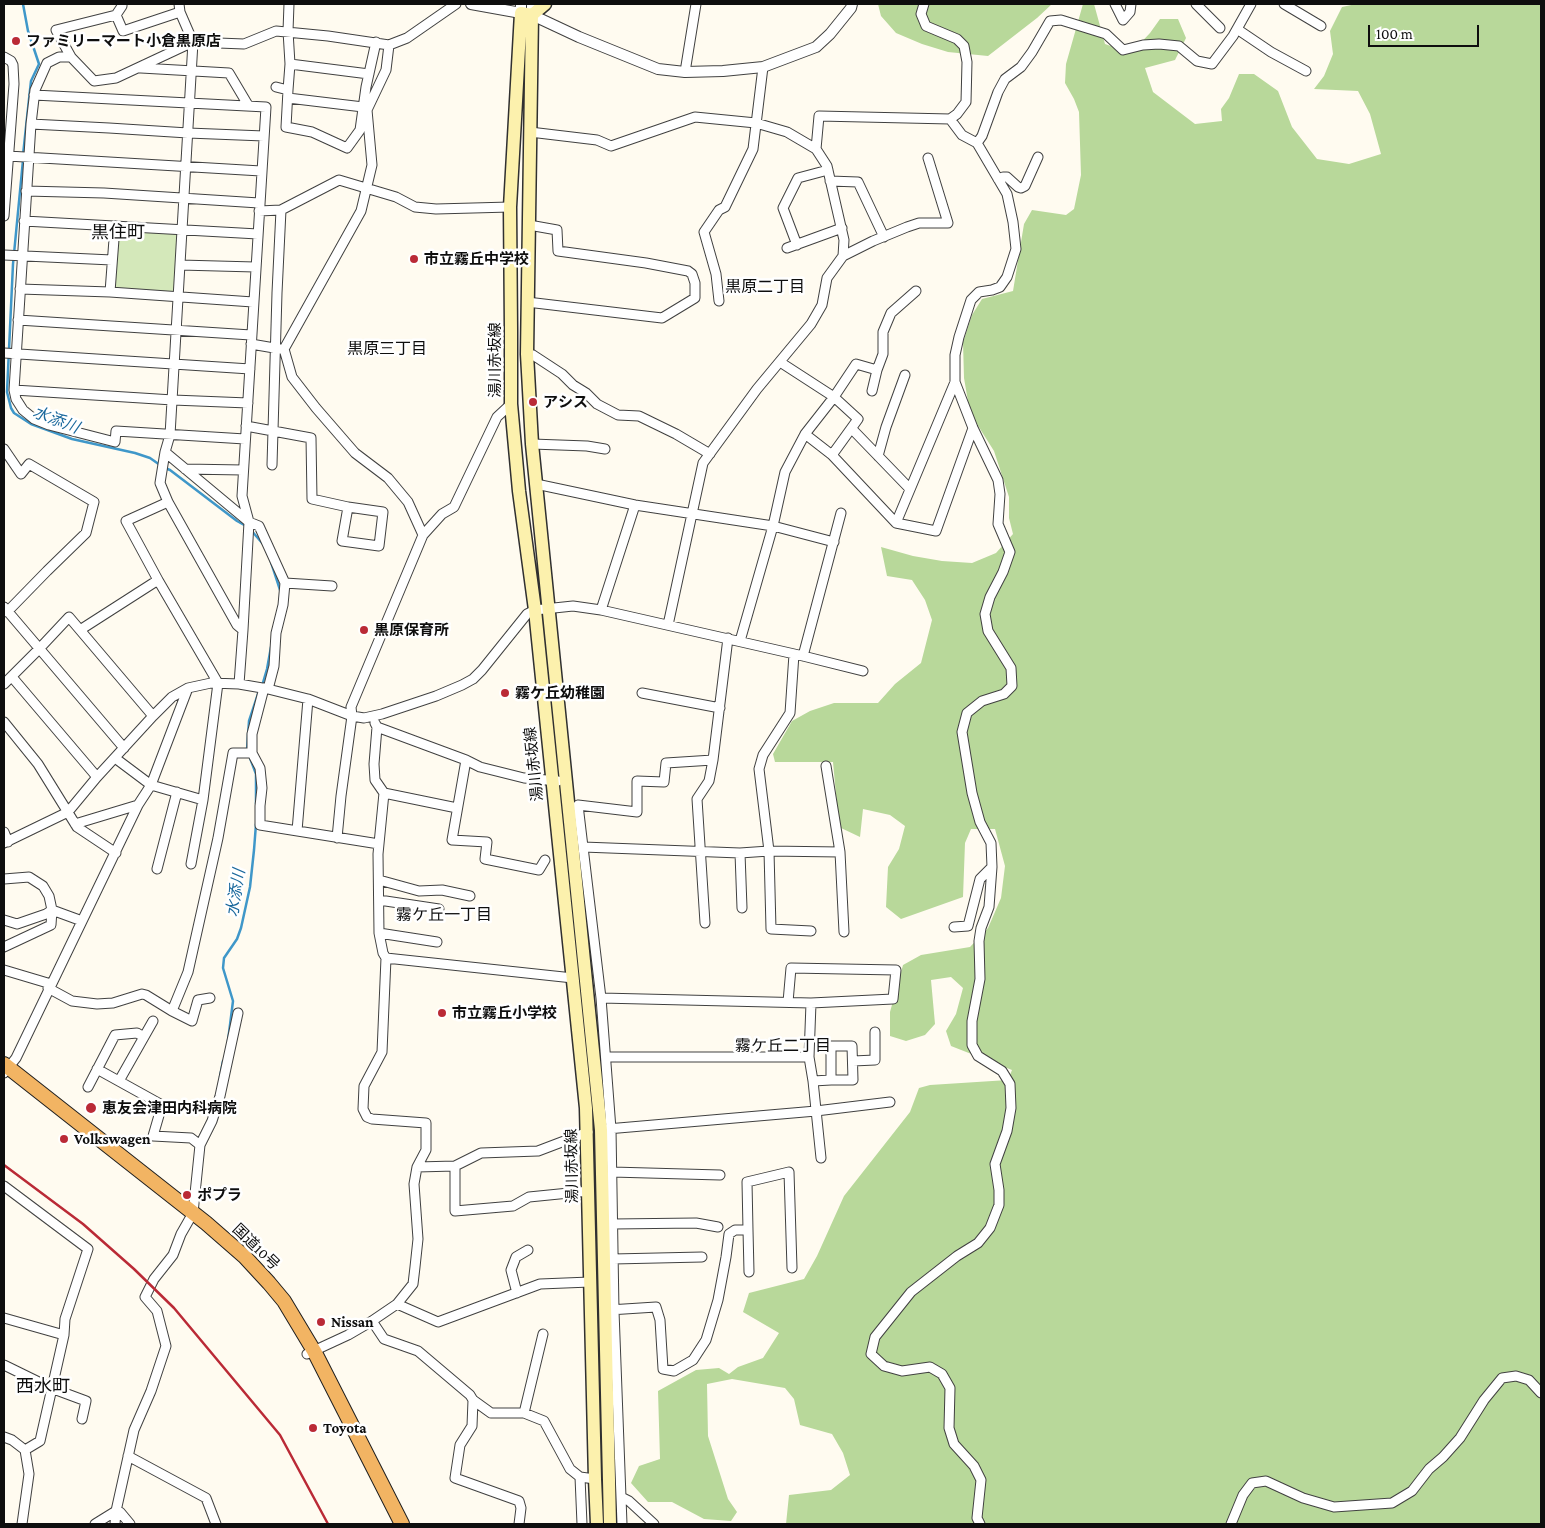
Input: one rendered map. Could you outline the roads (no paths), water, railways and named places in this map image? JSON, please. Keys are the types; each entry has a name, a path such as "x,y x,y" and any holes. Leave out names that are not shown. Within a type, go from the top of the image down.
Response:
{"highway":[{"name":"国道10号","path":"5,1069 191,1217 234,1247 264,1278 284,1302 402,1524"},
{"name":"国道10号","path":"310,1352 392,1524"}],"main road":[{"path":"526,9 545,4"},
{"name":"湯川赤坂線","path":"526,9 530,132 528,354 532,444 548,610 606,1130 610,1310 610,1524"},
{"name":"湯川赤坂線","path":"526,9 510,207 511,404 519,491 535,610 588,1132 594,1479 597,1524"}],"street":[{"path":"122,4 116,14 56,30 72,57 94,81 116,78 193,42 244,44 276,31 389,45 407,38 456,4"},
{"path":"289,4 290,64 286,128 312,132 347,148 360,130 376,42"},
{"path":"471,4 526,9 579,37 658,69 685,72 763,67 816,47 830,34 851,8 852,4"},
{"path":"685,72 696,4"},
{"path":"816,149 819,116 950,119 957,114 966,102 967,62 964,46 957,39 926,26 921,14 924,4"},
{"path":"1115,4 1123,20 1130,12 1131,4"},
{"path":"1196,4 1220,28"},
{"path":"977,143 982,136 998,92 1005,79 1021,67 1050,21 1062,20 1106,34 1122,50 1143,45 1179,46 1197,61 1212,64 1237,29 1251,4"},
{"path":"1284,4 1320,26"},
{"path":"116,14 123,31 179,8 193,42 173,400 170,435 160,483 168,502 237,625 243,630"},
{"path":"1237,29 1271,52 1306,72"},
{"path":"280,349 361,210 372,165 367,110 386,70 389,45"},
{"path":"72,57 59,56 46,63 34,90 31,124 24,157 26,191 18,320 9,354 16,399 23,410 34,419 49,426 115,442 116,431 245,439"},
{"path":"4,57 11,61 13,65 14,84 4,216"},
{"path":"290,64 369,74"},
{"path":"719,301 716,274 704,232 719,210 725,207 753,149 763,67"},
{"path":"138,68 229,74 248,105"},
{"path":"276,87 288,94 363,107"},
{"path":"34,94 266,106 243,470 242,496 249,522 239,684"},
{"path":"530,132 597,140 611,146 695,117 756,123 787,132 816,149 827,166 842,228 844,240 843,256"},
{"path":"950,119 962,135 977,143 1006,194 1013,222 1016,249 1006,277 1000,287 979,292 971,300 958,337 955,354 955,382 973,428 998,480 1000,494 998,524 1010,552 1003,572 990,597 985,614 988,631 1011,668 1012,686 1004,694 982,701 967,713 962,732 972,793 980,822 991,843 992,867 988,907 979,941 980,979 972,1021 972,1045 978,1056 1002,1071 1010,1084 1011,1108 1007,1131 995,1164 999,1190 999,1206 990,1228 978,1243 957,1256 911,1292 875,1337 872,1354 884,1366 902,1371 930,1367 942,1374 950,1388 949,1428 954,1444 974,1466 980,1480 977,1518 980,1524"},
{"path":"31,124 264,136"},
{"path":"8,156 261,171"},
{"path":"998,179 1007,177 1018,187 1022,188 1025,186 1038,157"},
{"path":"668,625 703,463 757,389 811,324 822,305 827,278 843,256 907,226 919,223 948,223 928,158"},
{"path":"797,244 783,208 798,178 828,170"},
{"path":"26,191 104,193 184,199 281,210 339,180 396,197 415,207 436,209 510,207"},
{"path":"830,181 858,182 884,237"},
{"path":"272,465 280,349 281,210"},
{"path":"24,221 258,234"},
{"path":"528,302 662,318 695,298 695,283 692,274 688,271 646,263 558,251 557,230 529,225"},
{"path":"110,292 115,226"},
{"path":"787,248 842,228"},
{"path":"4,255 112,260"},
{"path":"180,265 255,267"},
{"path":"20,289 110,292 253,302"},
{"path":"872,391 883,354 883,332 891,313 916,291"},
{"path":"18,320 177,330 251,340 280,349 292,377 316,408 355,452 388,478 408,502 423,535"},
{"path":"9,354 250,369"},
{"path":"528,354 554,368 597,404 618,415 639,416 676,434 710,454"},
{"path":"780,362 834,397 858,419 832,455"},
{"path":"740,642 773,526 785,472 805,434 834,397 856,364 878,370"},
{"path":"878,456 886,427 905,375"},
{"path":"896,523 955,382"},
{"path":"14,390 248,403"},
{"path":"337,838 352,716 351,706 423,535 442,514 454,507 497,417 511,404"},
{"path":"246,426 311,438 312,500 383,512 379,546 342,541 348,507"},
{"path":"805,434 832,455 896,523 936,530 973,428"},
{"path":"852,429 910,489"},
{"path":"532,444 587,446 605,449"},
{"path":"4,449 21,474 29,464 94,502 86,533 6,609 124,748"},
{"path":"165,452 249,522 259,526 285,583 283,605 276,633 274,666 252,734 252,753 260,768 262,788 260,825 379,844"},
{"path":"185,469 243,470"},
{"path":"536,484 635,505 773,526 834,542"},
{"path":"168,502 126,521 218,683 203,800 191,864"},
{"path":"601,610 635,505"},
{"path":"811,931 772,929 769,851 759,769 763,755 790,713 799,655 834,542 841,513"},
{"path":"80,630 158,580"},
{"path":"285,583 332,586"},
{"path":"4,832 6,843 68,812 153,716 172,697 188,688 210,683 239,684 308,699 352,716 364,718 436,696 473,679 527,614 535,610 573,606 601,610 728,638 863,671"},
{"path":"4,684 69,617 153,716"},
{"path":"705,923 697,799 709,782 728,638"},
{"path":"12,677 97,777"},
{"path":"5,1069 16,1058 49,986 59,972 138,805 151,785 188,688"},
{"path":"642,693 720,708"},
{"path":"297,831 308,699"},
{"path":"310,1352 348,1335 397,1304 413,1284 418,1239 414,1184 417,1167 426,1150 426,1123 372,1119 367,1117 363,1109 364,1086 382,1052 386,958 383,953 379,933 379,844 384,793 376,780 374,764 377,727 372,716"},
{"path":"4,722 38,764 77,827 116,853"},
{"path":"377,727 480,767 524,778 567,781"},
{"path":"172,1011 188,972 218,838 232,753 252,753"},
{"path":"114,758 151,785 203,800"},
{"path":"466,760 452,840 487,842 485,859 494,861 538,870 545,860"},
{"path":"622,1524 610,1310 614,1259 612,1172 606,1130 606,1057 601,998 578,804 637,812 637,781 664,782 666,763 713,760"},
{"path":"826,766 840,852 844,932"},
{"path":"157,869 177,792"},
{"path":"384,793 457,808"},
{"path":"76,824 138,805"},
{"path":"583,847 740,853 769,851 840,852"},
{"path":"740,853 742,908"},
{"path":"954,927 968,926 980,879 992,867"},
{"path":"4,879 29,877 43,886 49,896 52,910 50,925 4,947"},
{"path":"379,880 420,891 442,890 470,896"},
{"path":"379,900 439,909"},
{"path":"52,910 82,921"},
{"path":"4,920 17,924 52,910"},
{"path":"379,933 437,942"},
{"path":"386,958 573,978"},
{"path":"601,998 811,1003 893,999 896,970 791,968 788,1002"},
{"path":"4,970 49,986 72,1000 97,1004 113,1003 142,994 146,995 192,1021 198,1000 210,998"},
{"path":"811,1003 808,1058 813,1081 821,1158"},
{"path":"116,1524 116,1512 134,1430 151,1391 166,1346 157,1311 145,1297 154,1279 174,1255 181,1234 191,1217 200,1145 212,1121 220,1096 238,1013"},
{"path":"119,1081 152,1021"},
{"path":"853,1061 875,1060 875,1032"},
{"path":"88,1087 115,1035 137,1033 144,1037"},
{"path":"813,1081 853,1080 852,1046 831,1046 831,1080"},
{"path":"606,1057 808,1058"},
{"path":"97,1069 162,1106 154,1136 192,1138 200,1145"},
{"path":"606,1130 816,1111 890,1102"},
{"path":"417,1167 455,1166 480,1153 538,1151 588,1132"},
{"path":"455,1166 455,1211 512,1206 529,1198 589,1191"},
{"path":"612,1172 720,1175"},
{"path":"749,1272 747,1182 789,1172 792,1268"},
{"path":"4,1186 88,1249 65,1320 64,1336 40,1441 25,1450"},
{"path":"613,1224 696,1223 718,1226"},
{"path":"592,1313 656,1307 660,1320 663,1369 674,1371 693,1360 706,1340 718,1300 729,1234 736,1230 748,1230"},
{"path":"517,1293 511,1270 516,1257 528,1250"},
{"path":"614,1259 702,1257"},
{"path":"397,1304 438,1322 540,1284 590,1282"},
{"path":"4,1318 64,1336"},
{"path":"372,1321 384,1339 418,1351 473,1400 491,1413 524,1413 544,1421 570,1469 580,1477 594,1479"},
{"path":"524,1413 543,1334"},
{"path":"4,1365 51,1388 86,1401 82,1419"},
{"path":"1231,1524 1243,1495 1252,1483 1266,1482 1303,1498 1334,1507 1392,1503 1412,1491 1429,1469 1449,1451 1460,1438 1484,1400 1502,1378 1516,1376 1529,1380 1541,1393"},
{"path":"473,1400 472,1426 460,1445 456,1478 518,1501 521,1508 519,1524"},
{"path":"4,1437 12,1440 25,1450 29,1474 22,1524"},
{"path":"128,1456 206,1498 216,1524"},
{"path":"580,1477 582,1524"},
{"path":"621,1497 629,1500 654,1524"},
{"path":"95,1524 116,1512 120,1512 130,1524"}],"waterway":[{"name":"水添川","path":"23,4 28,31 39,64 31,81 23,155"},
{"name":"水添川","path":"23,160 13,264 7,392 11,408 14,413 31,424 72,439 135,453 150,458 160,465"},
{"name":"水添川","path":"165,468 246,526"},
{"name":"水添川","path":"250,529 263,544"},
{"name":"水添川","path":"271,562 281,593"},
{"name":"水添川","path":"262,686 271,647"},
{"name":"水添川","path":"247,750 249,721 259,691"},
{"name":"水添川","path":"250,758 256,774 256,804"},
{"name":"水添川","path":"228,1041 233,1001 223,968 224,958 237,939 241,928 250,887 256,824"},
{"name":"水添川","path":"220,1077 223,1061"}],"railway":[{"path":"4,1165 83,1224 134,1269 174,1308 280,1435 328,1524"}],"place":[{"name":"ファミリーマート小倉黒原店","path":"16,41"},
{"name":"市立霧丘中学校","path":"414,259"},
{"name":"アシス","path":"533,402"},
{"name":"黒原保育所","path":"364,630"},
{"name":"霧ケ丘幼稚園","path":"505,693"},
{"name":"市立霧丘小学校","path":"442,1013"},
{"name":"恵友会津田内科病院","path":"91,1108"},
{"name":"Volkswagen","path":"64,1139"},
{"name":"ポプラ","path":"187,1195"},
{"name":"Nissan","path":"321,1322"},
{"name":"Toyota","path":"313,1428"}],"district":[{"name":"黒住町","path":"118,232"},
{"name":"黒原二丁目","path":"765,287"},
{"name":"黒原三丁目","path":"387,349"},
{"name":"霧ケ丘一丁目","path":"444,915"},
{"name":"霧ケ丘二丁目","path":"783,1046"},
{"name":"西水町","path":"43,1386"}]}
